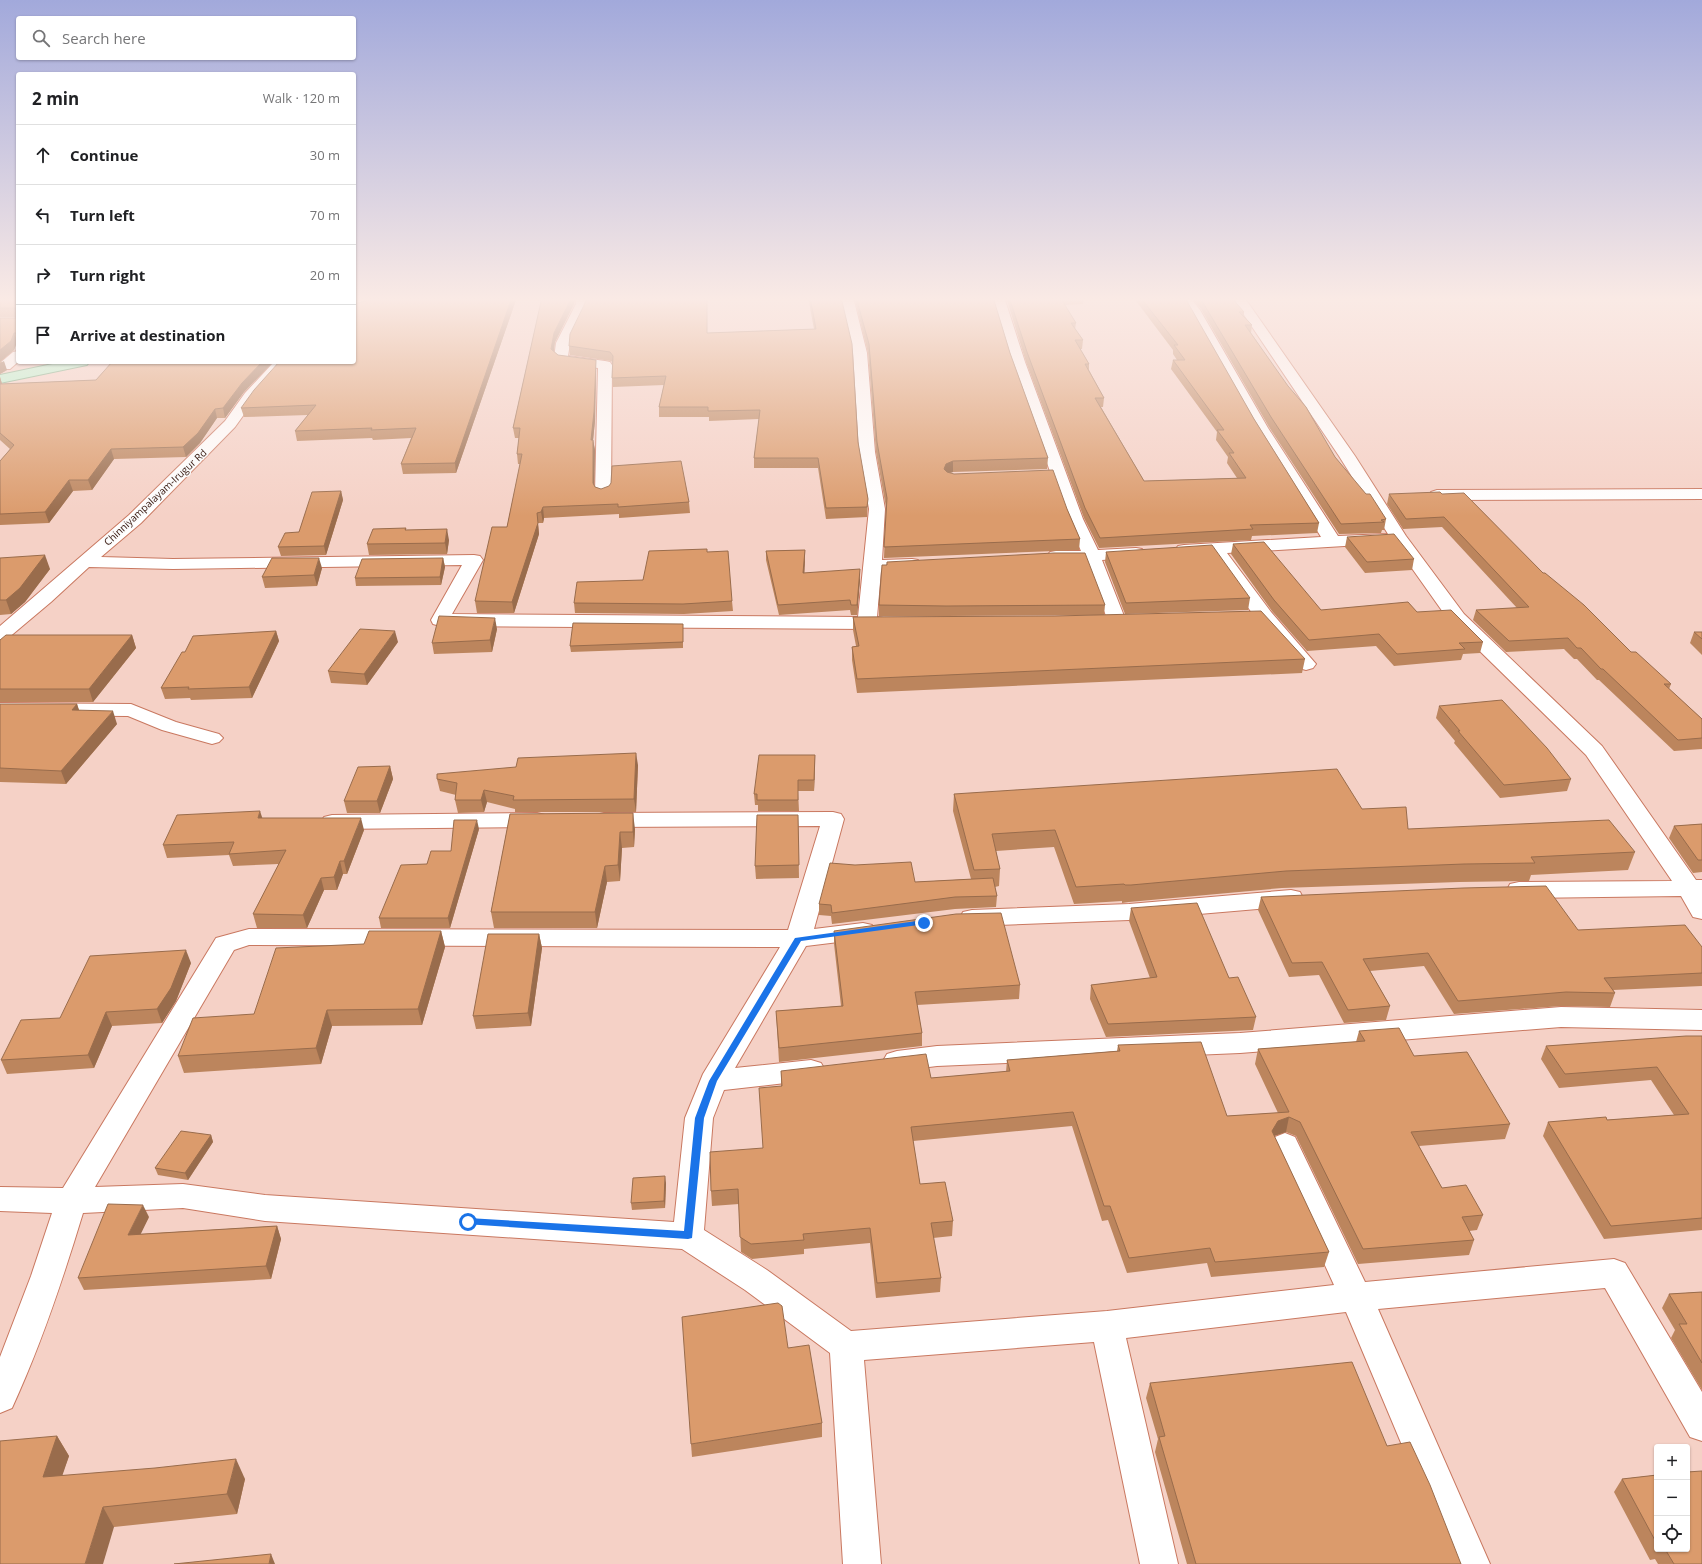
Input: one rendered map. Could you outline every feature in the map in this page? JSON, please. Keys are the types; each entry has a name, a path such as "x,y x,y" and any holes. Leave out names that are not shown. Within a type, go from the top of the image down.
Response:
{"main road":[{"path":"0,379 43,370"}],"street":[{"name":"Chinniyampalayam-Irugur Rd","path":"0,635 45,598 84,562 135,519 207,449 230,424 250,396 274,370"},
{"path":"603,493 605,370"},
{"path":"861,370 867,452 877,509 867,623"},
{"path":"1020,370 1052,475 1092,556 1117,622"},
{"path":"1228,370 1261,428 1332,541"},
{"path":"1288,370 1347,456 1379,495 1398,538 1457,618 1594,751 1695,888 1702,911"},
{"path":"1419,495 1702,494"},
{"path":"1172,551 1398,538"},
{"path":"1215,548 1264,616 1306,664"},
{"path":"1038,557 1092,556 1150,552"},
{"path":"84,562 173,564 474,560 460,581 440,620 727,621 898,624"},
{"path":"873,566 928,563"},
{"path":"1241,617 1264,616"},
{"path":"0,709 131,710 169,726 212,738"},
{"path":"310,822 833,819 798,939 713,1081 699,1118 688,1236"},
{"path":"1498,891 1695,888"},
{"path":"947,920 1129,912 1282,898 1313,897"},
{"path":"0,1397 26,1337 54,1259 71,1201 225,944 249,937 798,939 884,928"},
{"path":"875,1063 937,1056 1240,1043 1561,1017 1702,1020"},
{"path":"713,1081 836,1067"},
{"path":"1285,1145 1356,1297 1471,1564"},
{"path":"0,1199 71,1201 183,1196 265,1208 688,1236 756,1280 846,1346 1107,1326 1356,1297 1614,1273 1702,1425"},
{"path":"1107,1326 1160,1564"},
{"path":"846,1346 862,1564"}],"building":[{"path":"105,370 254,370 242,383 223,408 215,409 198,433 183,447 111,449 88,480 69,480 45,512 0,514 0,461 14,445 0,433 0,384 96,380"},
{"path":"272,370 487,370 455,463 401,464 416,428 295,431 316,405 241,408 254,390"},
{"path":"526,370 596,370 591,440 593,440 593,483 595,487 601,489 609,486 611,483 612,466 681,461 689,502 618,507 618,504 543,507 541,512 537,513 538,523 512,602 475,601 492,527 507,527 522,454 517,454 520,428 513,428"},
{"path":"612,370 854,370 858,442 868,499 867,507 826,508 818,458 754,458 760,410 708,411 708,407 659,407 666,376 612,378"},
{"path":"871,370 1016,370 1048,458 953,461 946,464 944,469 947,472 954,474 1053,470 1080,539 884,547 887,498 877,442"},
{"path":"1034,370 1088,370 1104,398 1095,398 1144,481 1246,478 1229,453 1234,453 1217,430 1224,430 1180,370 1226,370 1254,419 1319,523 1250,525 1253,529 1100,538 1085,508"},
{"path":"1243,370 1277,370 1306,407 1335,457 1366,494 1370,494 1386,519 1381,520 1384,522 1341,524 1271,417"},
{"path":"341,491 324,546 278,547 285,533 299,532 312,492"},
{"path":"1440,492 1442,494 1464,493 1543,573 1545,573 1584,605 1631,652 1636,652 1671,684 1664,684 1702,719 1702,738 1678,740 1603,669 1601,669 1581,648 1577,648 1568,638 1509,641 1476,610 1529,607 1444,517 1406,519 1389,494"},
{"path":"406,528 405,530 447,529 445,543 367,544 373,529"},
{"path":"1394,534 1414,559 1367,562 1347,537"},
{"path":"1264,542 1321,610 1408,602 1417,612 1451,610 1483,642 1459,643 1465,649 1397,654 1379,634 1309,640 1274,600 1233,544"},
{"path":"1212,545 1250,598 1126,603 1106,552"},
{"path":"707,549 707,552 728,551 732,601 683,604 574,603 577,582 643,580 649,551"},
{"path":"805,550 803,573 860,569 857,605 851,605 850,600 778,605 766,551"},
{"path":"1054,553 1085,553 1105,605 879,605 882,565 887,565 887,562"},
{"path":"45,555 20,588 6,600 0,600 0,558"},
{"path":"272,558 319,558 314,575 262,577"},
{"path":"443,558 440,577 355,578 362,559"},
{"path":"1261,611 1305,659 857,679 852,647 859,646 853,617 1055,616"},
{"path":"439,616 495,618 490,640 432,643"},
{"path":"573,623 683,624 683,642 570,646"},
{"path":"360,629 395,631 364,674 328,671"},
{"path":"276,631 249,687 188,689 189,687 161,688 182,652 185,652 193,636"},
{"path":"1694,632 1702,632 1702,639"},
{"path":"6,635 132,635 89,689 0,689 0,640"},
{"path":"1502,700 1547,748 1571,779 1504,785 1458,731 1460,731 1439,706"},
{"path":"0,704 77,704 72,710 113,711 61,771 0,768"},
{"path":"636,753 634,799 513,800 514,796 484,790 481,800 455,800 457,783 437,779 437,774 516,767 518,758"},
{"path":"759,755 815,755 814,780 798,780 798,800 757,800 757,794 754,794"},
{"path":"390,766 377,801 344,801 358,767"},
{"path":"1337,769 1362,809 1406,807 1408,829 1609,820 1635,852 1531,857 1535,863 1464,864 1286,871 1131,885 1124,884 1076,887 1055,830 992,834 1000,869 974,870 954,794"},
{"path":"260,811 258,818 361,818 344,861 340,861 334,877 321,878 303,915 253,914 286,850 229,854 234,842 163,845 177,815"},
{"path":"633,813 633,832 620,832 618,865 605,866 595,912 491,912 510,814"},
{"path":"757,815 798,815 799,865 755,866"},
{"path":"454,820 477,820 448,918 379,918 401,865 427,864 431,851 451,851"},
{"path":"1702,824 1702,860 1698,860 1674,826"},
{"path":"911,862 915,882 993,878 997,896 955,897 832,913 831,905 819,904 830,863 855,865"},
{"path":"1546,886 1578,930 1685,925 1702,947 1702,973 1604,978 1615,993 1566,992 1458,1001 1428,953 1363,959 1390,1006 1348,1010 1322,962 1292,963 1261,897 1463,888"},
{"path":"1197,903 1229,978 1238,977 1256,1017 1108,1024 1091,985 1157,977 1131,908"},
{"path":"1001,913 1020,985 915,992 922,1033 779,1048 776,1011 843,1006 834,931 956,914"},
{"path":"369,931 441,931 418,1009 327,1010 316,1048 178,1056 193,1018 254,1014 276,948 364,944"},
{"path":"488,934 539,934 528,1013 473,1016"},
{"path":"186,950 171,988 157,1009 106,1012 88,1055 1,1060 21,1020 60,1018 90,956"},
{"path":"1399,1028 1414,1056 1467,1052 1510,1124 1411,1132 1442,1188 1466,1185 1483,1215 1462,1217 1474,1240 1363,1249 1300,1122 1289,1117 1278,1121 1272,1131 1329,1252 1215,1262 1210,1248 1129,1258 1110,1206 1104,1206 1073,1112 911,1127 920,1184 945,1182 953,1221 931,1223 941,1278 877,1283 870,1228 803,1234 804,1240 751,1244 740,1237 738,1189 711,1191 710,1152 763,1148 759,1088 782,1086 781,1071 926,1054 931,1078 1010,1071 1007,1060 1120,1051 1118,1045 1201,1042 1227,1116 1289,1112 1258,1049 1365,1041 1359,1031"},
{"path":"1702,1036 1702,1218 1611,1226 1548,1122 1606,1117 1607,1120 1689,1114 1657,1067 1565,1074 1546,1046"},
{"path":"181,1131 211,1135 185,1173 155,1168"},
{"path":"665,1176 664,1201 631,1203 633,1178"},
{"path":"108,1204 143,1205 128,1235 277,1226 266,1266 78,1278"},
{"path":"1702,1292 1702,1363 1679,1324 1687,1324 1669,1294"},
{"path":"778,1303 782,1306 788,1348 809,1345 822,1423 691,1444 682,1317"},
{"path":"1352,1362 1387,1446 1410,1442 1430,1485 1461,1564 1196,1564 1159,1437 1165,1436 1150,1383"},
{"path":"57,1436 43,1477 155,1468 236,1459 227,1494 103,1507 85,1564 0,1564 0,1441"},
{"path":"1702,1471 1702,1564 1674,1564 1667,1552 1690,1552 1690,1472"},
{"path":"1654,1475 1654,1538 1622,1479"},
{"path":"271,1554 269,1564 174,1564"}],"route":[{"path":"468,1222 688,1236 699,1118 713,1081 798,939 924,923"}]}
